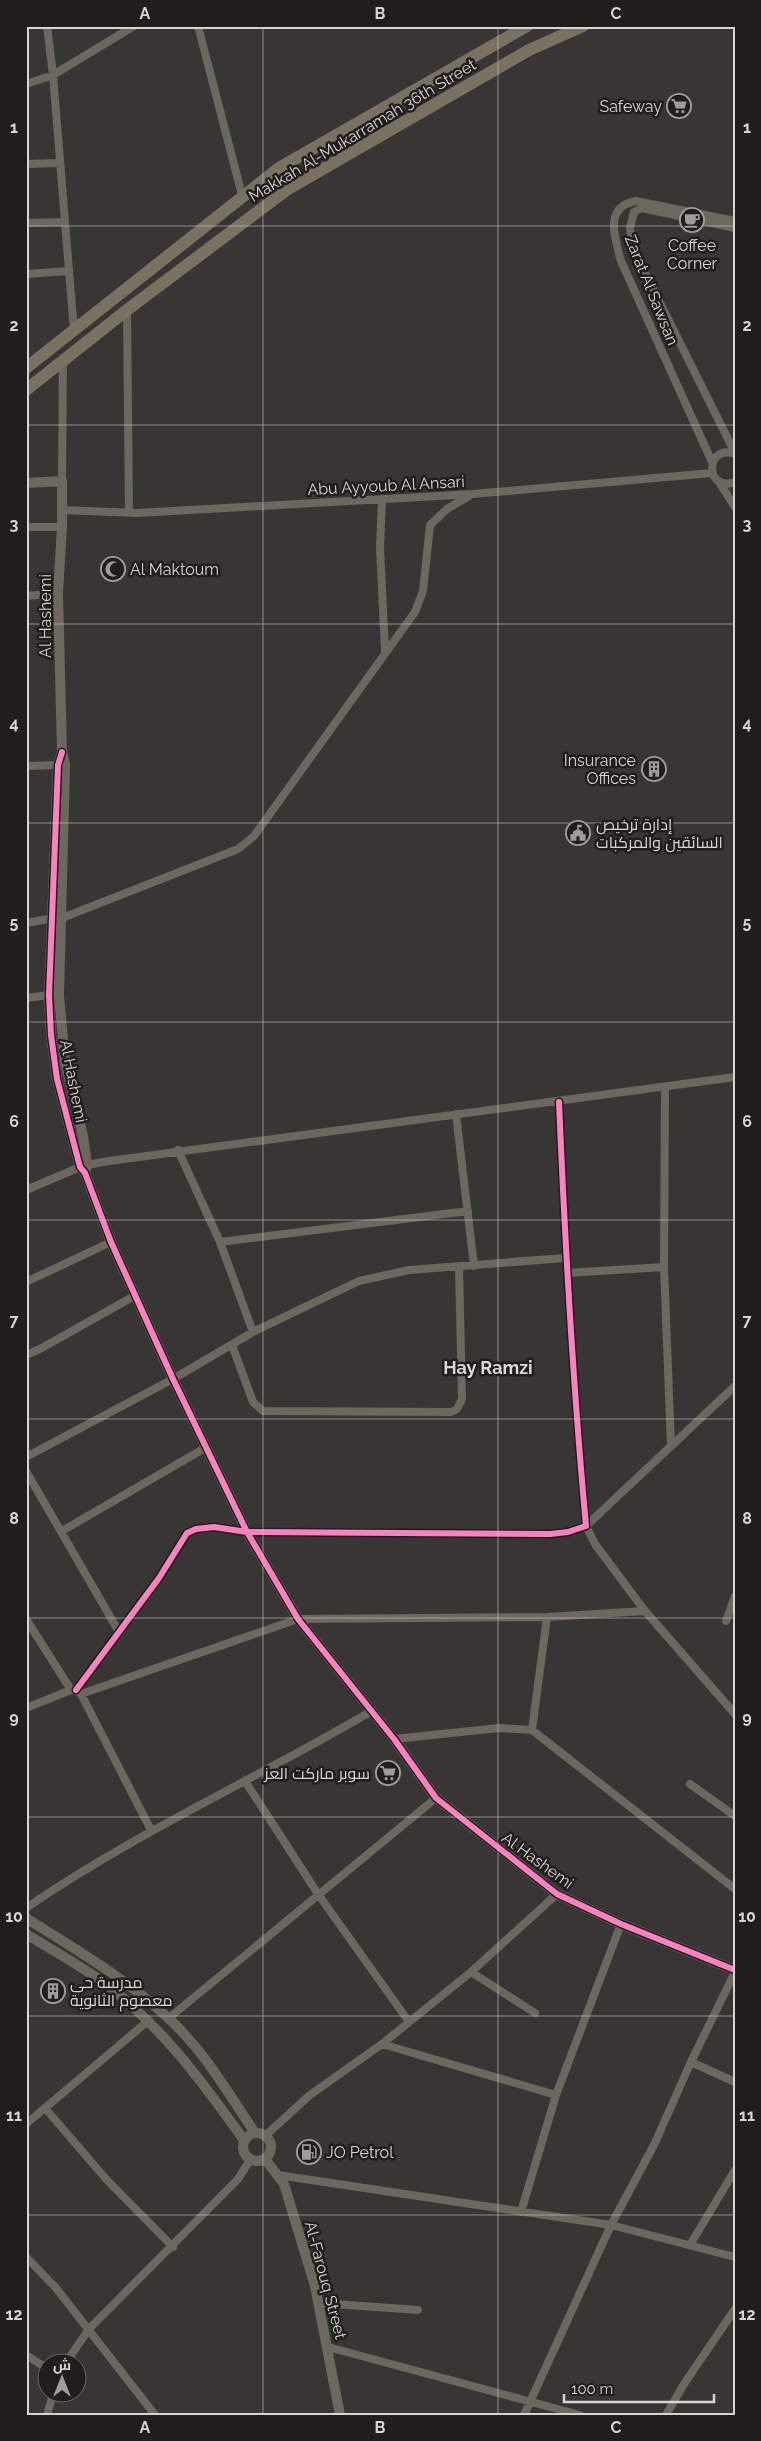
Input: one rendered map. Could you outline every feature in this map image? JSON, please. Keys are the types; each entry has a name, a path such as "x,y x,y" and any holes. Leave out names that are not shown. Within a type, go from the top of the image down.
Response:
{"main road":[{"name":"Makkah Al-Mukarramah 36th Street","path":"26,390 127,310 288,189 528,50 583,26"},
{"name":"Makkah Al-Mukarramah 36th Street","path":"26,368 242,195 279,168 523,27"}],"street":[{"path":"46,26 53,75 74,331"},
{"path":"26,84 53,75 134,26"},
{"path":"198,26 242,195"},
{"path":"26,164 60,163"},
{"name":"Zarat Al Sawsan","path":"712,462 621,261 613,233 615,216 619,209 627,203 636,201 735,221"},
{"path":"735,228 642,208 634,212 630,228 632,242 647,277 735,454"},
{"path":"26,223 65,222"},
{"path":"26,274 69,270"},
{"path":"127,310 129,512"},
{"path":"26,483 62,481 63,362"},
{"path":"735,454 725,452 712,462 712,473 735,507"},
{"name":"Abu Ayyoub Al Ansari","path":"62,510 129,512 473,494 712,473"},
{"name":"Al Hashemi","path":"62,481 62,527 58,593 62,752 65,764 58,918 49,995 55,1071 84,1168 111,1242 205,1448 247,1532 298,1619 370,1712 394,1739 436,1798 557,1894 621,1924 735,1971"},
{"path":"719,482 724,484 735,482"},
{"path":"26,923 58,918 238,849 254,836 385,651 415,612 423,592 430,525 448,509 473,494"},
{"path":"382,499 380,548 385,651"},
{"path":"26,526 62,527"},
{"path":"26,596 58,593"},
{"name":"Al Hashemi","path":"62,752 58,765 59,995 66,1070 83,1136 84,1168"},
{"path":"26,766 58,765"},
{"path":"26,998 49,995"},
{"path":"55,1071 66,1070"},
{"path":"26,1190 84,1168 178,1150 559,1102 735,1077"},
{"path":"664,1087 664,1267 671,1446"},
{"path":"559,1102 565,1258 581,1486 586,1526 595,1544 645,1611 735,1714"},
{"path":"456,1114 474,1266"},
{"path":"178,1150 220,1242 253,1332"},
{"path":"220,1242 468,1211"},
{"path":"26,1282 111,1242"},
{"path":"26,1457 173,1379 253,1332 359,1281 409,1270 565,1258"},
{"path":"232,1345 253,1402 263,1411 451,1412 457,1408 462,1399 459,1267"},
{"path":"567,1273 664,1267"},
{"path":"26,1354 40,1349 136,1295"},
{"path":"76,1691 160,1578 187,1533 196,1529 214,1527 247,1532 550,1534 568,1532 586,1526 735,1386"},
{"path":"62,1531 205,1448"},
{"path":"26,1471 119,1632"},
{"path":"726,1621 735,1596"},
{"path":"26,1708 298,1619 547,1617 645,1611"},
{"path":"532,1730 547,1617"},
{"path":"26,1619 76,1691 151,1830"},
{"path":"26,1908 58,1886 151,1830 370,1712"},
{"path":"394,1739 499,1728 532,1730 735,1889"},
{"path":"245,1781 318,1894 409,2022"},
{"path":"690,1784 735,1816"},
{"path":"169,2018 436,1798"},
{"path":"244,2140 260,2134 310,2095 382,2044 471,1972 557,1894"},
{"path":"26,1918 109,1971 169,2018 208,2062 260,2134 271,2145 269,2155 265,2159 250,2160 243,2151 244,2140 194,2071 148,2021 104,1983 26,1934"},
{"path":"521,2212 556,2095 621,1924"},
{"path":"524,2415 611,2226 654,2145 735,1971"},
{"path":"471,1972 536,2013"},
{"path":"26,2124 148,2021"},
{"path":"382,2044 556,2095"},
{"path":"691,2062 735,2082"},
{"path":"46,2108 106,2179 173,2247"},
{"name":"Al-Farouq Street","path":"265,2159 278,2175 287,2194 319,2303 340,2415"},
{"path":"72,2354 89,2329 173,2247 238,2179 250,2160"},
{"path":"690,2246 735,2170"},
{"path":"278,2175 611,2226 735,2257"},
{"path":"26,2257 56,2288 155,2415"},
{"path":"319,2303 418,2310"},
{"path":"666,2415 684,2384 735,2309"},
{"path":"328,2347 580,2415"},
{"path":"26,2355 38,2363"}],"cycle path":[{"path":"62,752 58,765 49,995 51,1035 57,1079 80,1167 85,1173 111,1242 173,1379 247,1532 298,1619 394,1739 436,1798 557,1894 621,1924 735,1970"},
{"path":"76,1690 159,1578 187,1533 196,1529 214,1527 247,1532 550,1534 568,1532 586,1526 570,1314 559,1102"}],"place":[{"name":"Safeway","path":"679,106"},
{"name":"Coffee Corner","path":"692,220"},
{"name":"Al Maktoum","path":"113,569"},
{"name":"Insurance Offices","path":"654,769"},
{"name":"إدارة ترخيص السائقين والمركبات","path":"578,833"},
{"name":"سوبر ماركت العز","path":"388,1773"},
{"name":"مدرسة حي معصوم الثانوية","path":"53,1991"},
{"name":"JO Petrol","path":"309,2152"}],"district":[{"name":"Hay Ramzi","path":"488,1368"}]}
